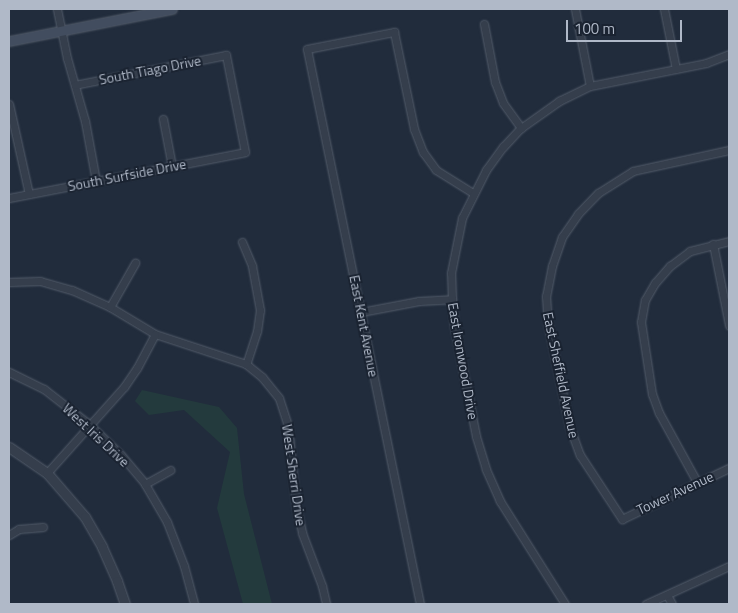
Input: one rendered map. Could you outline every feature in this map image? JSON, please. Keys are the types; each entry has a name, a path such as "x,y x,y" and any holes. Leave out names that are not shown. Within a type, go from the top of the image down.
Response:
{"main road":[{"path":"9,41 172,9"}],"street":[{"path":"57,9 85,121 96,181"},
{"path":"575,9 590,86"},
{"path":"664,9 676,69"},
{"path":"484,24 495,82 503,103 521,128"},
{"name":"East Kent Avenue","path":"420,604 307,49 394,32 414,129 423,152 436,170 473,194"},
{"name":"East Ironwood Drive","path":"566,604 500,501 486,469 474,427 454,325 452,299 455,247 462,218 473,194 503,147 521,128 559,101 590,86 706,63 729,54"},
{"name":"South Tiago Drive","path":"75,85 226,55 245,152"},
{"path":"9,104 29,194"},
{"path":"163,119 172,166"},
{"name":"East Sheffield Avenue","path":"622,519 580,455 570,428 548,324 546,296 552,266 562,237 578,214 598,193 633,171 729,150"},
{"name":"South Surfside Drive","path":"9,198 245,152"},
{"path":"697,482 659,413 652,394 643,348 641,322 645,300 655,283 670,266 690,251 729,241"},
{"path":"9,282 40,281 72,290 110,308 155,334 246,364 257,331 260,310 252,266 242,242"},
{"path":"713,244 729,325"},
{"path":"110,308 135,263"},
{"path":"361,312 419,301 452,299"},
{"path":"47,473 137,368 155,334"},
{"name":"West Sherri Drive","path":"246,364 262,377 278,398 288,424 296,506 302,532 319,578 326,604"},
{"name":"West Iris Drive","path":"9,372 44,388 90,425 122,455 145,484 167,522 184,566 194,604"},
{"path":"9,447 47,473 85,517 106,555 124,604"},
{"name":"Tower Avenue","path":"622,519 729,468"},
{"path":"145,484 170,470"},
{"path":"9,535 19,529 43,527"},
{"path":"646,604 729,566"},
{"path":"667,595 672,604"}],"green space":[{"path":"142,390 219,407 237,428 244,494 272,604 243,604 217,508 230,452 184,410 149,415 135,401"}]}
